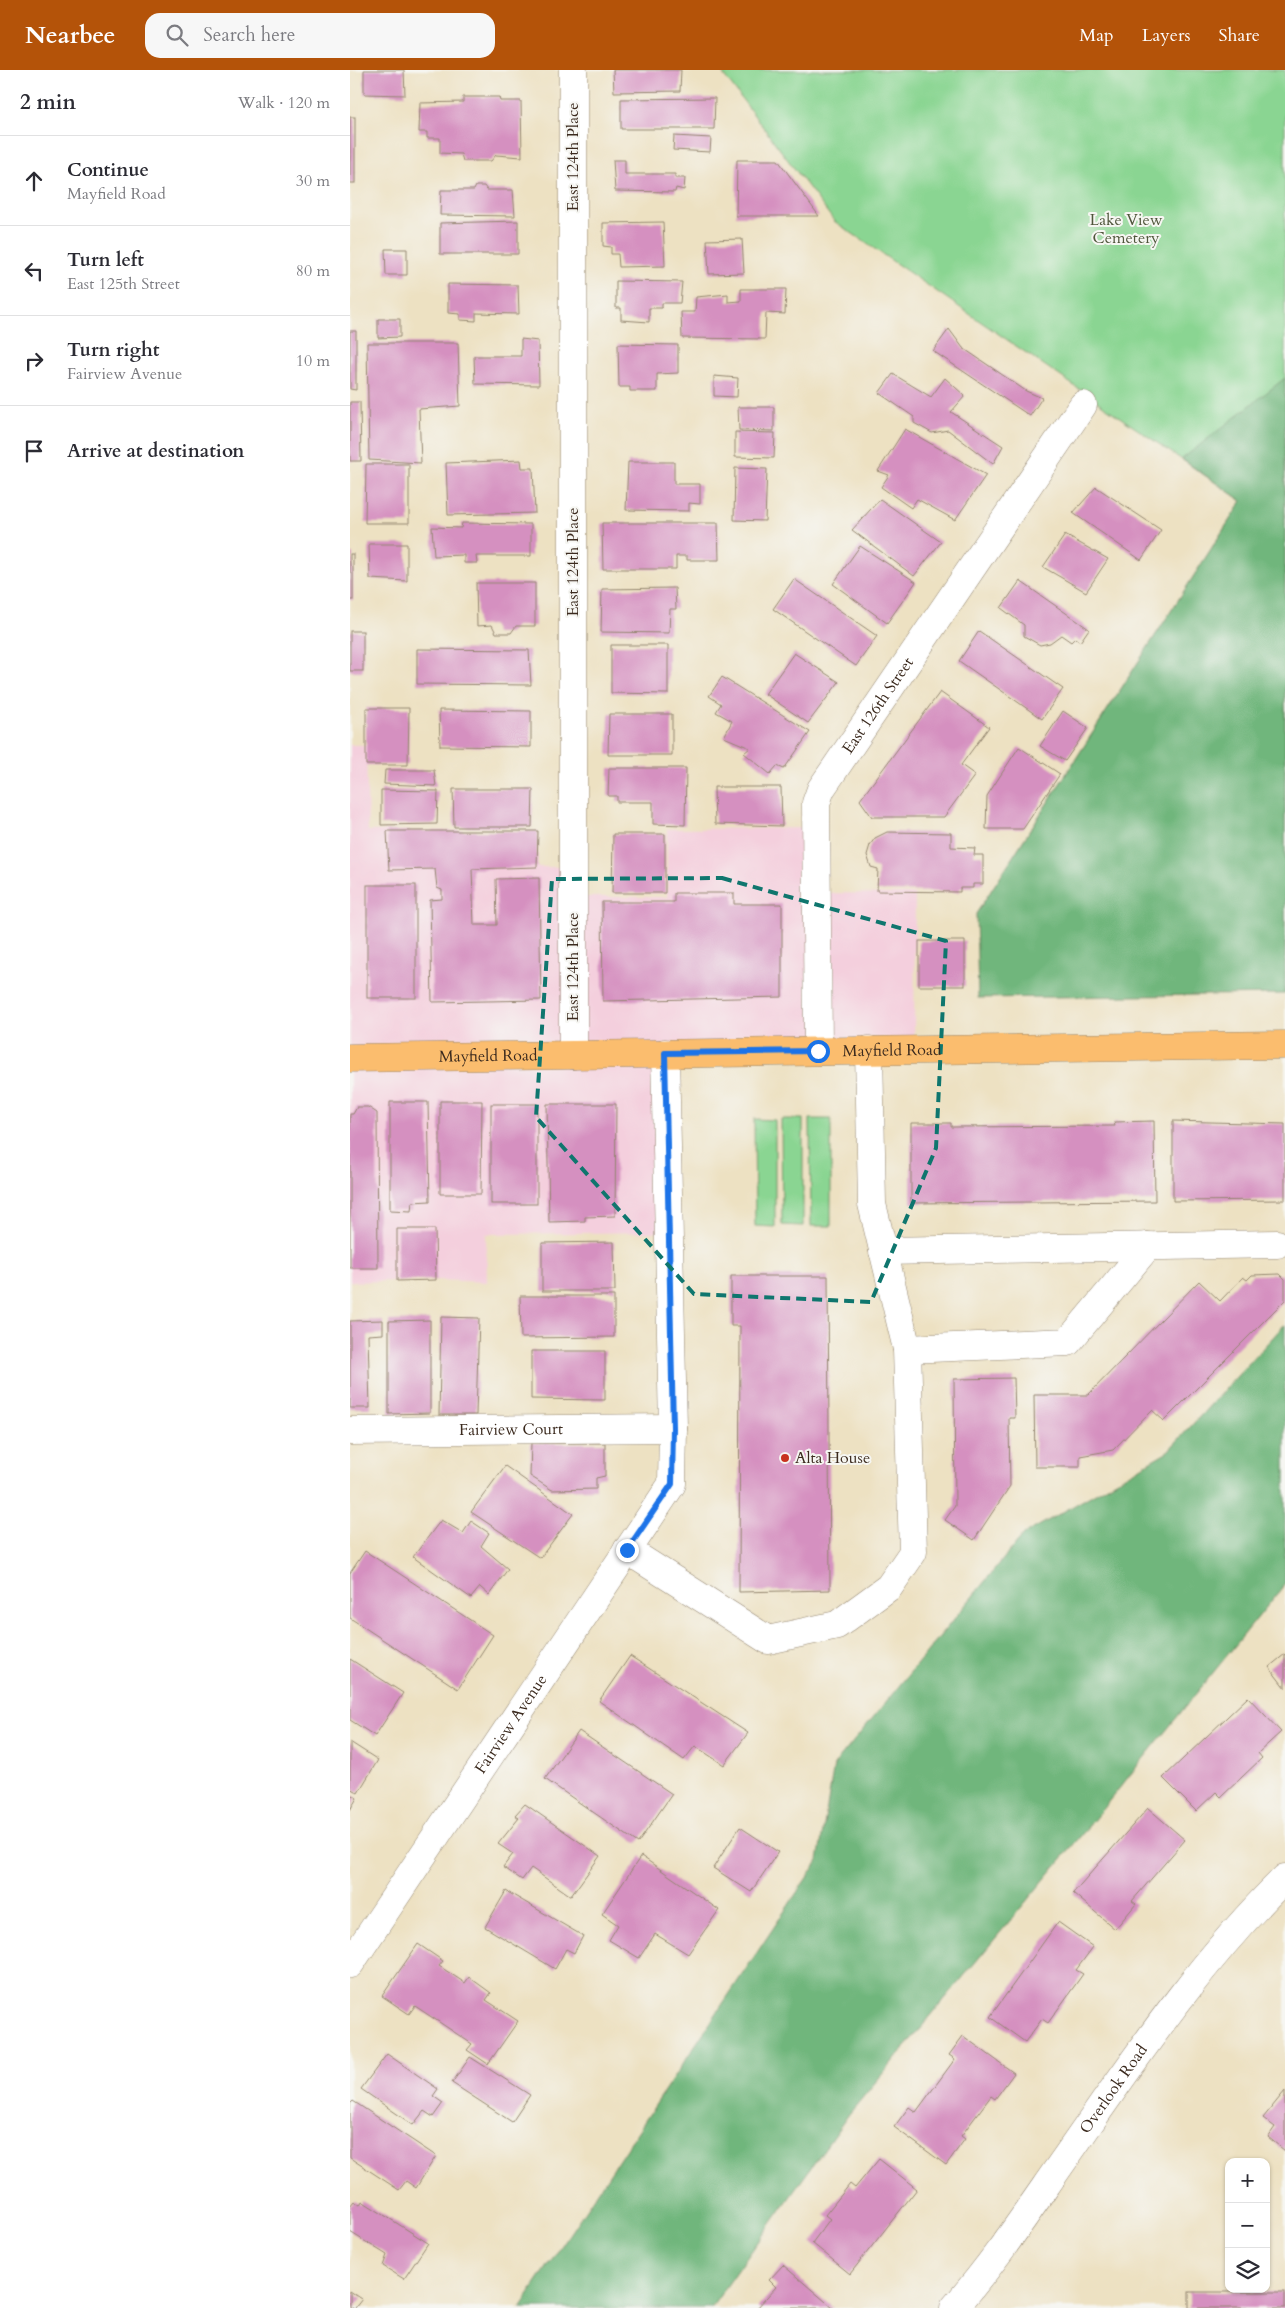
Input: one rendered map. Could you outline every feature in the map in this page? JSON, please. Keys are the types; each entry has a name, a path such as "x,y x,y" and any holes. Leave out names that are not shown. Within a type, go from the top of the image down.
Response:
{"main road":[{"name":"Mayfield Road","path":"350,1058 1285,1045"}],"street":[{"name":"East 124th Place","path":"573,70 573,1055"},
{"name":"East 126th Street","path":"818,1051 816,803 821,789 1082,405"},
{"path":"627,1550 768,1640 837,1625 889,1587 913,1552 908,1348 872,1204 869,1050"},
{"path":"665,1053 673,1428"},
{"path":"883,1251 1277,1244"},
{"path":"908,1348 1068,1342 1148,1246"},
{"name":"Fairview Court","path":"350,1431 673,1428"},
{"name":"Fairview Avenue","path":"350,1964 672,1484 673,1428"},
{"name":"Overlook Road","path":"954,2308 1002,2250 1162,2021 1234,1932 1285,1878"}],"highlighted area":[{"path":"722,878 946,941 936,1148 871,1302 694,1294 536,1117 552,879"}],"shaded area":[{"path":"350,745 366,745 368,831 470,831 471,867 573,867 573,897 667,897 667,829 816,828 817,893 915,894 914,1050 665,1053 669,1232 486,1234 487,1282 436,1280 350,1282"}],"green space":[{"name":"Lake View Cemetery","path":"720,70 1285,70 1285,994 976,914 1242,501 834,221"},
{"path":"1285,378 1285,994 978,998 976,914 1242,501 1182,459"},
{"path":"754,1119 775,1120 775,1227 755,1226"},
{"path":"781,1119 803,1119 803,1226 782,1225"},
{"path":"810,1119 831,1119 831,1226 811,1226"},
{"path":"1285,1324 1285,1584 1079,1838 849,2114 711,2308 520,2308 818,1861 834,1765 1023,1535 1168,1451"}],"building":[{"path":"364,70 404,70 405,95 364,94"},
{"path":"613,70 681,70 680,91 614,92"},
{"path":"463,97 499,97 500,101 521,101 522,157 496,155 491,161 463,161 461,154 440,153 440,138 427,138 427,132 419,132 420,103 463,102"},
{"path":"715,98 714,129 621,129 621,99"},
{"path":"350,117 355,117 355,183 350,183"},
{"path":"674,136 711,138 710,152 673,150"},
{"path":"613,160 625,160 625,174 675,174 675,178 685,178 684,190 676,188 675,192 615,191"},
{"path":"737,160 778,160 819,216 736,216"},
{"path":"476,186 484,186 487,190 513,190 515,216 440,215 441,190 474,190"},
{"path":"518,221 518,254 440,254 440,223"},
{"path":"663,222 665,266 619,267 618,254 611,254 611,247 603,246 603,223"},
{"path":"742,239 744,273 709,274 707,240"},
{"path":"385,249 407,249 407,275 386,275"},
{"path":"616,281 682,282 680,303 662,303 662,308 649,308 649,322 621,320 621,308 616,308"},
{"path":"448,284 518,285 519,314 476,313 476,321 460,320 460,314 448,313"},
{"path":"741,289 786,289 785,314 766,313 765,339 682,338 681,312 695,312 696,297 728,294 728,302 741,301"},
{"path":"378,319 400,319 400,337 378,338"},
{"path":"949,329 963,348 1026,391 1042,398 1030,416 933,351"},
{"path":"350,331 356,331 356,390 350,389"},
{"path":"521,339 538,341 539,385 475,384 474,356 521,356"},
{"path":"367,343 458,343 460,406 419,409 421,463 369,460"},
{"path":"618,344 678,345 678,373 657,374 657,391 630,391 630,387 619,387"},
{"path":"893,374 931,397 945,378 965,396 951,412 1003,446 993,464 948,430 932,433 914,423 914,417 879,393"},
{"path":"714,376 738,378 737,397 714,396"},
{"path":"350,402 360,402 361,461 350,461"},
{"path":"738,407 774,407 774,431 739,430"},
{"path":"905,429 986,475 955,520 917,499 911,508 881,487 889,475 878,471"},
{"path":"735,432 775,433 774,458 735,457"},
{"path":"521,460 522,468 533,468 535,513 448,515 446,463"},
{"path":"628,462 674,462 674,484 700,484 700,504 689,503 689,511 626,510"},
{"path":"366,464 409,464 409,523 365,523"},
{"path":"735,468 767,469 765,521 734,520"},
{"path":"1096,487 1161,530 1141,560 1073,513"},
{"path":"880,499 941,542 914,576 852,530"},
{"path":"462,523 531,524 531,556 476,556 477,563 464,563 464,555 434,556 432,527 461,528"},
{"path":"602,523 718,523 719,560 687,560 687,556 676,556 676,569 603,569"},
{"path":"1065,535 1108,559 1086,592 1043,567"},
{"path":"369,544 407,544 407,581 370,579"},
{"path":"860,546 916,582 887,623 833,584"},
{"path":"350,554 353,554 353,600 350,600"},
{"path":"794,579 877,636 856,666 773,609"},
{"path":"1020,581 1089,629 1080,642 1075,638 1071,642 1061,635 1050,643 1040,645 1024,636 1024,625 1001,608"},
{"path":"476,583 535,583 535,626 516,626 511,633 496,633 492,625 477,626"},
{"path":"675,588 676,609 670,609 669,633 601,632 602,589"},
{"path":"350,631 363,631 363,671 350,671"},
{"path":"979,631 1063,689 1042,719 959,661"},
{"path":"611,645 668,645 668,694 611,693"},
{"path":"417,649 529,650 531,685 417,684"},
{"path":"794,653 839,682 808,723 765,694"},
{"path":"722,677 810,732 784,769 777,766 770,774 744,753 750,748 724,737 732,721 716,712 721,704 709,696"},
{"path":"940,692 989,727 961,765 975,775 944,817 872,817 860,800"},
{"path":"366,708 409,708 408,765 366,765"},
{"path":"439,710 531,711 531,747 440,746"},
{"path":"1063,711 1088,728 1065,761 1040,746"},
{"path":"609,714 672,714 672,755 608,755"},
{"path":"1019,747 1060,774 1023,829 986,829 987,796"},
{"path":"609,768 686,768 685,825 653,824 653,802 617,802 617,796 608,796"},
{"path":"385,770 434,770 436,786 384,784"},
{"path":"714,787 781,787 782,826 715,824"},
{"path":"453,789 533,789 532,827 454,827"},
{"path":"381,790 438,791 437,824 381,825"},
{"path":"387,831 538,831 537,867 472,869 474,925 497,925 496,879 539,878 541,1000 432,1002 430,900 442,899 442,890 437,888 435,869 389,870"},
{"path":"887,832 951,833 951,847 975,848 974,855 983,855 983,884 973,884 973,888 960,888 960,892 877,891 878,869 871,867 867,855 870,845 875,838"},
{"path":"613,834 665,834 665,893 612,893"},
{"path":"367,885 416,885 416,998 367,998"},
{"path":"674,893 734,893 734,904 782,904 782,997 603,1001 602,902 674,902"},
{"path":"919,941 965,941 965,986 919,986"},
{"path":"440,1101 482,1101 481,1194 440,1194"},
{"path":"390,1102 428,1102 430,1201 412,1202 411,1211 390,1210"},
{"path":"491,1104 537,1104 537,1204 491,1204"},
{"path":"547,1104 616,1104 615,1216 585,1217 585,1221 549,1222"},
{"path":"357,1107 368,1107 377,1113 378,1268 350,1268 350,1114 353,1114"},
{"path":"1154,1121 1155,1201 911,1203 911,1123 951,1123 951,1127 1115,1126 1114,1122"},
{"path":"1173,1121 1285,1124 1285,1200 1173,1201"},
{"path":"397,1229 435,1229 436,1280 397,1281"},
{"path":"614,1242 615,1291 542,1291 542,1243"},
{"path":"1280,1274 1285,1279 1285,1300 1164,1421 1152,1410 1113,1450 1080,1456 1080,1467 1035,1467 1034,1395 1088,1395 1199,1281 1220,1301 1243,1277 1247,1280 1252,1275"},
{"name":"Alta House","path":"731,1276 828,1276 830,1590 739,1592 740,1326 731,1326"},
{"path":"520,1296 614,1296 614,1337 521,1338"},
{"path":"441,1317 479,1318 476,1415 439,1415"},
{"path":"383,1320 383,1334 368,1335 370,1408 350,1408 350,1321"},
{"path":"430,1320 430,1413 389,1414 389,1321"},
{"path":"531,1351 605,1351 605,1400 531,1399"},
{"path":"1014,1378 1015,1418 1009,1418 1010,1486 974,1540 945,1520 955,1506 954,1379"},
{"path":"531,1443 605,1443 605,1476 596,1478 596,1489 552,1490 530,1476"},
{"path":"505,1466 573,1514 540,1558 471,1512"},
{"path":"441,1520 463,1533 471,1521 489,1533 481,1546 508,1569 489,1595 480,1587 471,1598 413,1557"},
{"path":"365,1551 493,1635 458,1689 350,1618 350,1573"},
{"path":"1285,1654 1285,1688 1269,1667"},
{"path":"630,1656 748,1733 724,1765 695,1746 684,1760 599,1701"},
{"path":"350,1659 403,1693 375,1736 350,1720"},
{"path":"1248,1697 1281,1732 1258,1753 1262,1758 1221,1797 1216,1792 1196,1811 1163,1778"},
{"path":"579,1731 672,1794 638,1843 545,1779"},
{"path":"350,1742 378,1760 358,1793 350,1788"},
{"path":"350,1794 357,1798 350,1810"},
{"path":"525,1804 600,1856 571,1896 531,1868 522,1880 503,1867 513,1854 498,1844 519,1818 515,1815"},
{"path":"1148,1808 1185,1840 1132,1901 1136,1904 1115,1929 1073,1893"},
{"path":"740,1827 778,1852 751,1892 713,1868"},
{"path":"641,1856 719,1910 688,1954 655,1934 639,1958 609,1940 618,1925 602,1914"},
{"path":"506,1891 583,1936 574,1953 566,1949 555,1969 485,1927"},
{"path":"1058,1922 1093,1947 1076,1970 1083,1974 1048,2023 1042,2019 1025,2042 990,2017"},
{"path":"418,1944 443,1961 439,1966 465,1983 469,1977 491,1993 486,2000 518,2021 488,2064 467,2050 472,2044 415,2006 409,2014 382,1996"},
{"path":"963,2036 1014,2073 995,2099 991,2096 961,2136 965,2139 946,2165 894,2127 909,2107 916,2112 955,2059 949,2055"},
{"path":"387,2054 438,2089 433,2096 443,2103 433,2117 424,2111 413,2125 361,2089"},
{"path":"470,2057 530,2095 512,2122 452,2083"},
{"path":"1285,2091 1285,2151 1268,2137 1275,2127 1263,2118"},
{"path":"353,2101 436,2156 416,2188 406,2181 399,2190 350,2158 350,2104"},
{"path":"879,2159 917,2189 850,2274 812,2243 830,2219 825,2215 850,2184 855,2188"},
{"path":"354,2201 360,2205 362,2201 428,2243 404,2279 383,2266 387,2255 350,2232 350,2206"},
{"path":"783,2265 833,2308 757,2308 776,2287 769,2280"},
{"path":"350,2291 362,2299 355,2308 350,2308"},
{"path":"1189,2292 1285,2292 1285,2308 1189,2308"}],"place":[{"name":"Alta House","path":"785,1458"}],"route":[{"path":"627,1550 672,1484 673,1428 665,1053 818,1051"}]}
